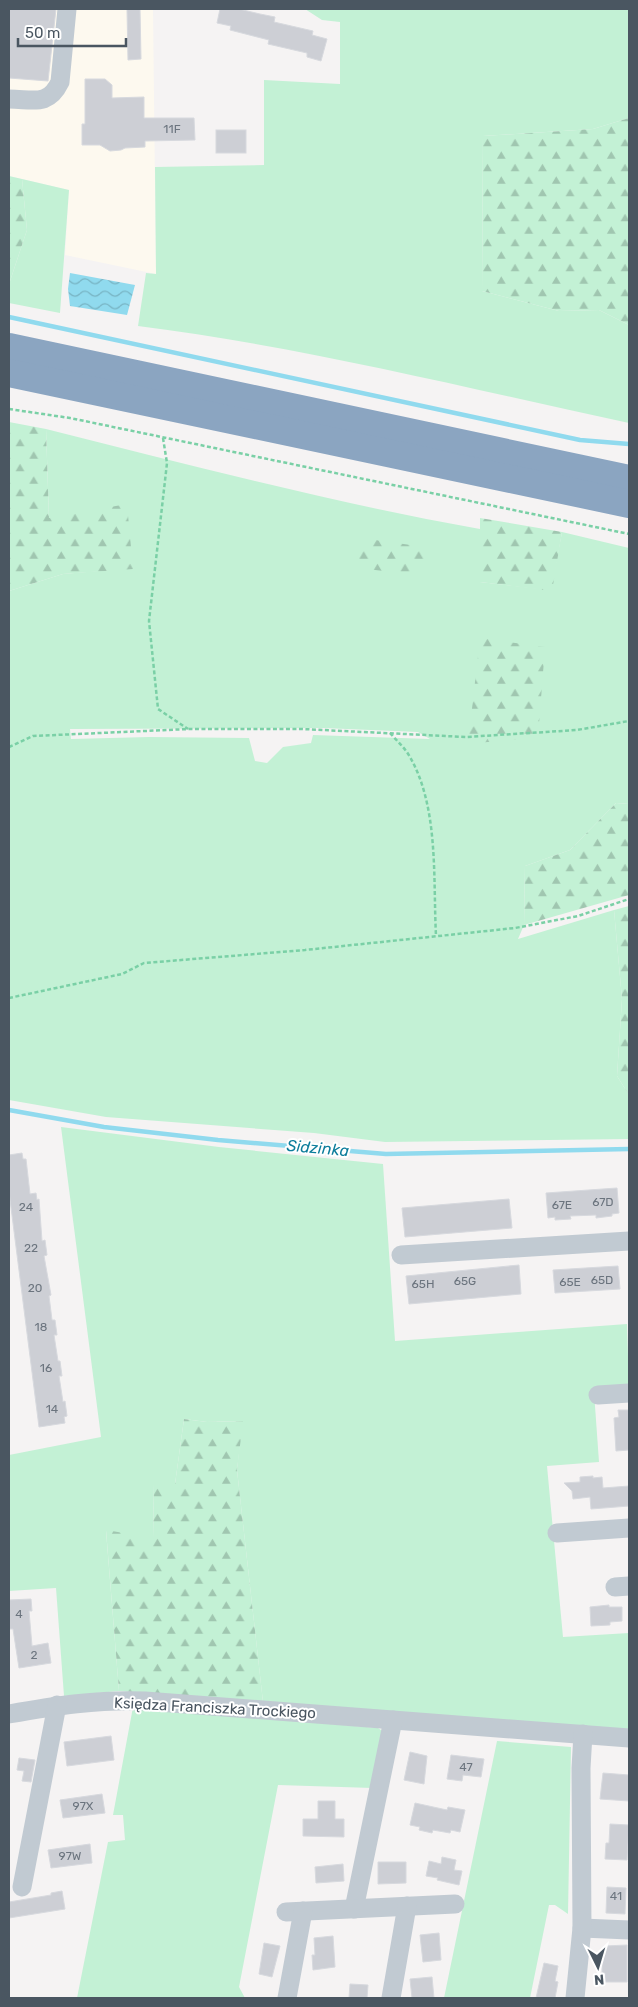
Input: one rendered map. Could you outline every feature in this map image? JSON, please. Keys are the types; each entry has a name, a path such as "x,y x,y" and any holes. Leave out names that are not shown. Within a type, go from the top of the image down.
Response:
{"highway":[{"path":"9,347 629,479"},
{"path":"9,373 629,504"}],"street":[{"path":"9,99 44,100 55,93 60,82 67,9"},
{"path":"401,1255 629,1241"},
{"path":"598,1395 629,1393"},
{"path":"557,1534 629,1528"},
{"name":"Księdza Franciszka Trockiego","path":"9,1714 57,1705 145,1700 629,1738"},
{"path":"22,1887 57,1705"},
{"path":"354,1908 393,1720"},
{"path":"575,1998 582,1928 581,1768 583,1734"},
{"path":"287,1998 295,1911 455,1904"},
{"path":"391,1998 407,1906"},
{"path":"582,1928 629,1930"}],"path":[{"path":"9,409 70,418 629,534"},
{"path":"163,437 168,463 149,621 158,709 189,730"},
{"path":"9,748 34,736 189,730 302,729 466,737 577,730 629,721"},
{"path":"390,734 410,756 426,794 431,835 436,936"},
{"path":"9,998 122,974 144,963 305,950 515,928 578,916 629,899"}],"shaded area":[{"path":"9,9 153,9 156,274 65,255 69,190 9,176"}],"green space":[{"path":"305,9 629,9 629,118 593,129 483,136 482,291 559,311 599,310 629,325 629,423 323,357 262,345 138,326 146,273 156,274 155,167 264,165 264,80 340,84 340,22 322,20"},
{"path":"629,118 629,325 599,310 559,311 482,291 483,136 593,129"},
{"path":"9,176 22,179 27,230 9,284"},
{"path":"22,179 69,190 60,313 9,303 9,284 27,230"},
{"path":"9,422 46,429 49,518 127,504 133,569 63,574 9,591"},
{"path":"46,429 316,495 480,529 480,582 551,590 562,532 629,548 629,804 616,803 570,850 525,866 524,925 518,939 614,910 622,999 617,1076 629,1095 629,1139 385,1142 314,1133 106,1117 9,1100 9,591 63,574 133,568 49,518","holes":["323,728 418,732 430,739 313,735 311,743 283,747 267,763 255,761 249,738 149,737 71,739 70,729"]},
{"path":"480,518 562,532 552,591 480,582"},
{"path":"368,539 425,547 427,576 358,568 353,552"},
{"path":"480,638 545,647 538,737 468,744"},
{"path":"616,803 629,804 629,895 524,925 525,866 570,850"},
{"path":"629,906 629,1095 617,1076 622,999 614,910"},
{"path":"61,1127 219,1147 383,1164 395,1341 627,1324 629,1389 594,1392 599,1462 547,1466 563,1637 629,1633 629,1730 263,1702 237,1470 242,1421 207,1422 184,1419 175,1484 154,1484 153,1539 106,1531 119,1691 64,1696 56,1588 9,1591 9,1455 101,1437"},
{"path":"184,1419 207,1422 243,1421 237,1470 263,1702 119,1691 106,1530 153,1538 154,1484 175,1484"},
{"path":"133,1707 378,1728 384,1732 373,1788 278,1785 239,1987 245,1998 77,1998 108,1842 125,1840 123,1815 113,1815"},
{"path":"497,1741 571,1747 568,1914 555,1905 549,1905 530,1998 444,1998"}],"water":[{"path":"70,273 135,285 127,315 70,306 68,289"}],"building":[{"path":"9,9 56,9 48,81 9,78"},
{"path":"127,9 140,9 141,59 128,60"},
{"path":"220,9 239,9 275,17 274,22 313,31 312,35 327,39 321,61 307,57 307,53 268,44 269,40 230,30 231,26 217,23"},
{"path":"85,79 105,79 112,85 112,98 144,97 144,118 194,118 195,140 145,141 145,147 110,151 100,145 82,145 82,124 85,124"},
{"path":"216,130 246,130 246,153 216,153"},
{"path":"22,1153 23,1159 26,1159 30,1194 36,1193 37,1200 39,1199 42,1241 45,1240 47,1255 44,1256 51,1295 49,1296 52,1320 55,1320 57,1335 54,1335 62,1376 59,1376 67,1416 64,1417 65,1423 39,1427 9,1192 9,1155"},
{"path":"617,1188 619,1213 596,1218 596,1215 570,1216 571,1219 555,1220 555,1217 548,1218 546,1193"},
{"path":"509,1199 512,1228 405,1237 402,1208"},
{"path":"519,1265 521,1294 409,1304 406,1276"},
{"path":"618,1266 620,1289 555,1293 553,1270"},
{"path":"618,1410 629,1410 629,1450 616,1451 614,1418 619,1417"},
{"path":"593,1476 593,1478 602,1477 603,1488 629,1486 629,1506 591,1509 590,1497 573,1499 572,1491 564,1483 580,1482 580,1477"},
{"path":"31,1599 32,1611 29,1611 32,1646 48,1643 51,1663 19,1668 13,1629 9,1629 9,1600"},
{"path":"609,1605 609,1607 622,1607 622,1621 610,1622 610,1625 591,1626 590,1607"},
{"path":"111,1736 114,1760 67,1766 64,1742"},
{"path":"410,1752 427,1756 424,1784 404,1780"},
{"path":"451,1755 484,1759 481,1777 463,1775 462,1781 447,1779"},
{"path":"19,1758 35,1760 31,1782 22,1781 24,1771 17,1770"},
{"path":"603,1773 629,1775 629,1801 600,1799"},
{"path":"102,1794 105,1813 63,1818 60,1800"},
{"path":"318,1801 335,1801 335,1819 344,1819 344,1837 303,1836 303,1819 318,1819"},
{"path":"415,1803 447,1810 448,1807 465,1810 460,1832 451,1830 450,1833 433,1830 432,1833 419,1830 420,1827 410,1825"},
{"path":"610,1824 629,1825 627,1860 605,1859 606,1843 609,1843"},
{"path":"90,1844 92,1863 51,1868 48,1850"},
{"path":"442,1857 456,1860 454,1870 462,1871 459,1885 426,1876 429,1861 441,1864"},
{"path":"378,1862 406,1862 406,1883 378,1884"},
{"path":"343,1864 344,1881 316,1883 315,1867"},
{"path":"607,1887 626,1888 625,1914 606,1913"},
{"path":"62,1891 65,1909 9,1918 9,1902 51,1895 51,1893"},
{"path":"439,1933 441,1960 423,1962 420,1935"},
{"path":"333,1936 335,1967 313,1970 312,1955 315,1955 314,1938"},
{"path":"264,1943 280,1946 272,1977 259,1974"},
{"path":"627,1945 627,1982 605,1982 605,1973 602,1973 602,1955 605,1955 605,1946"},
{"path":"544,1963 558,1966 555,1981 558,1982 555,1998 536,1998"},
{"path":"432,1977 434,1998 412,1998 410,1979"},
{"path":"350,1984 368,1985 367,1998 349,1998"}],"waterway":[{"path":"9,317 580,440 629,444"},
{"name":"Sidzinka","path":"9,1110 104,1127 218,1140 386,1154 629,1149"}]}
